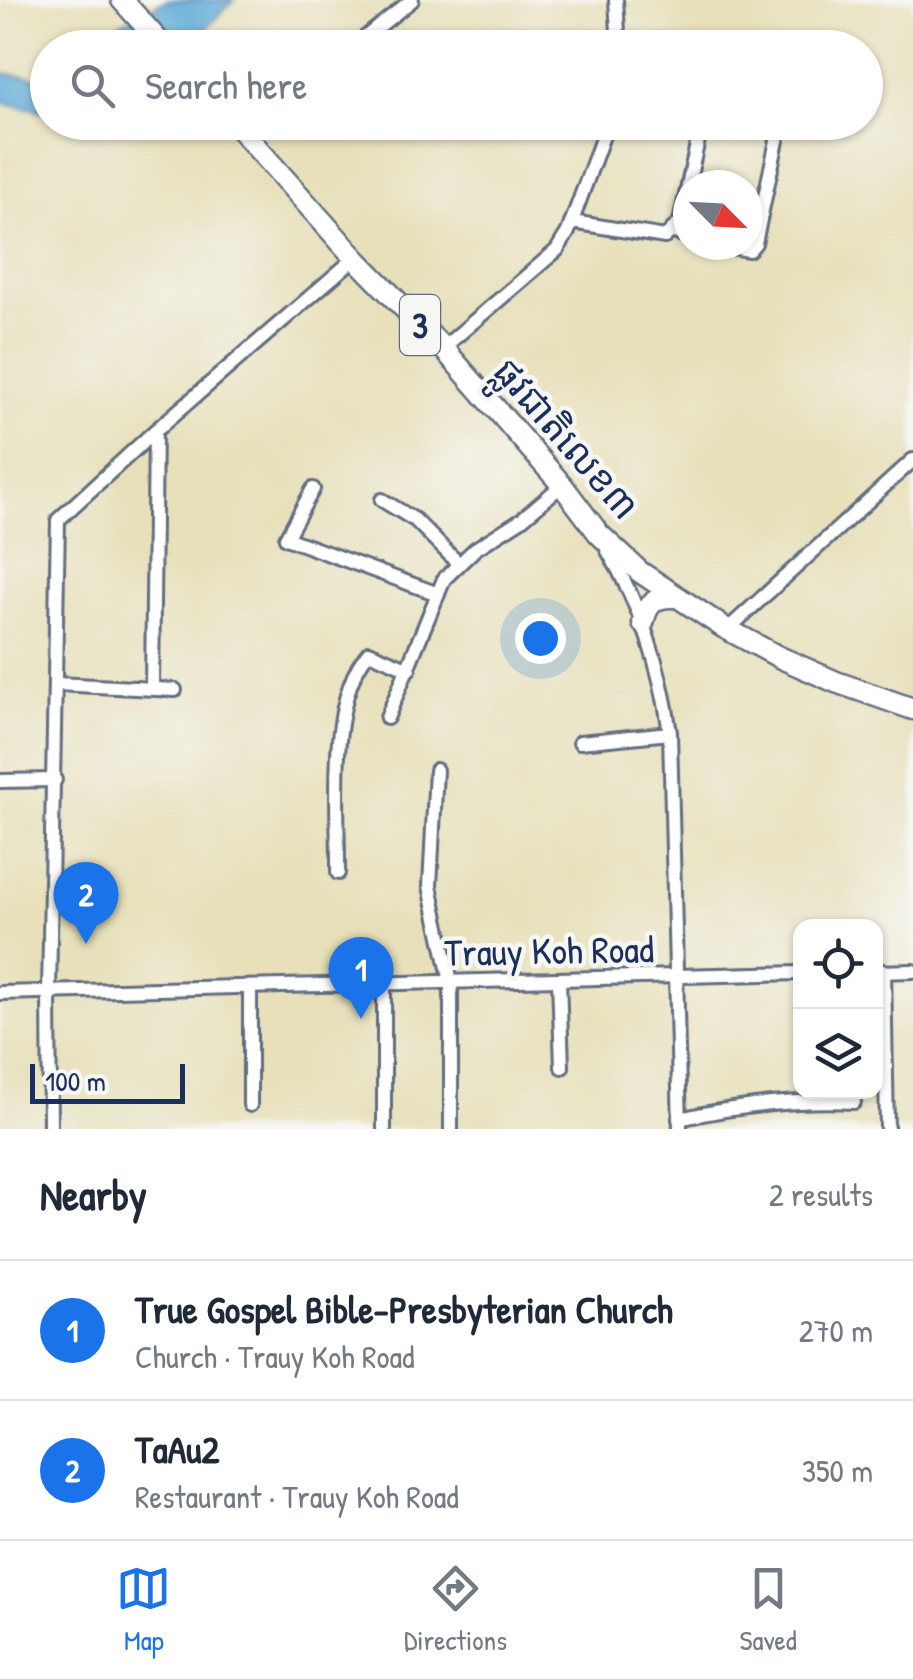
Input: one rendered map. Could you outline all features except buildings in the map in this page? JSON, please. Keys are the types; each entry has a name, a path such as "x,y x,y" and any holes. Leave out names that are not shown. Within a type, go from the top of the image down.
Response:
{"highway":[{"path":"126,4 149,30"},
{"name":"ផ្លូវជាតិលេខ៣","path":"250,140 443,348 562,485 599,534 640,572 728,630 836,682 913,708"},
{"path":"643,624 652,602 662,596 674,597"}],"street":[{"path":"374,30 412,0"},
{"path":"616,0 619,30"},
{"path":"443,348 557,250 572,222 602,140"},
{"path":"692,170 698,140"},
{"path":"763,206 777,140"},
{"path":"572,222 639,235 665,237 673,232"},
{"path":"50,1129 58,520 154,431 356,258"},
{"path":"152,687 154,431"},
{"path":"728,630 913,460"},
{"path":"386,718 444,579 458,564 562,485"},
{"path":"313,489 286,538 438,594"},
{"path":"382,500 415,520 458,564"},
{"path":"599,534 623,576 663,680 670,733 680,1124 744,1105 854,1102"},
{"path":"338,872 340,747 343,706 352,679 369,652 409,669"},
{"path":"56,684 175,690"},
{"path":"580,742 670,733"},
{"path":"436,770 430,886 451,982 450,1129"},
{"path":"0,781 55,780"},
{"path":"883,972 913,971"},
{"name":"Trauy Koh Road","path":"0,993 793,974"},
{"path":"559,979 562,1067"},
{"path":"384,984 384,1129"},
{"path":"250,987 250,1106"},
{"path":"882,1009 887,1129"}],"water":[{"path":"167,0 234,0 204,30 106,30"},
{"path":"0,73 30,77 30,108 0,102"}],"place":[{"name":"TaAu2","path":"86,944"},
{"name":"True Gospel Bible-Presbyterian Church","path":"361,1019"}]}
